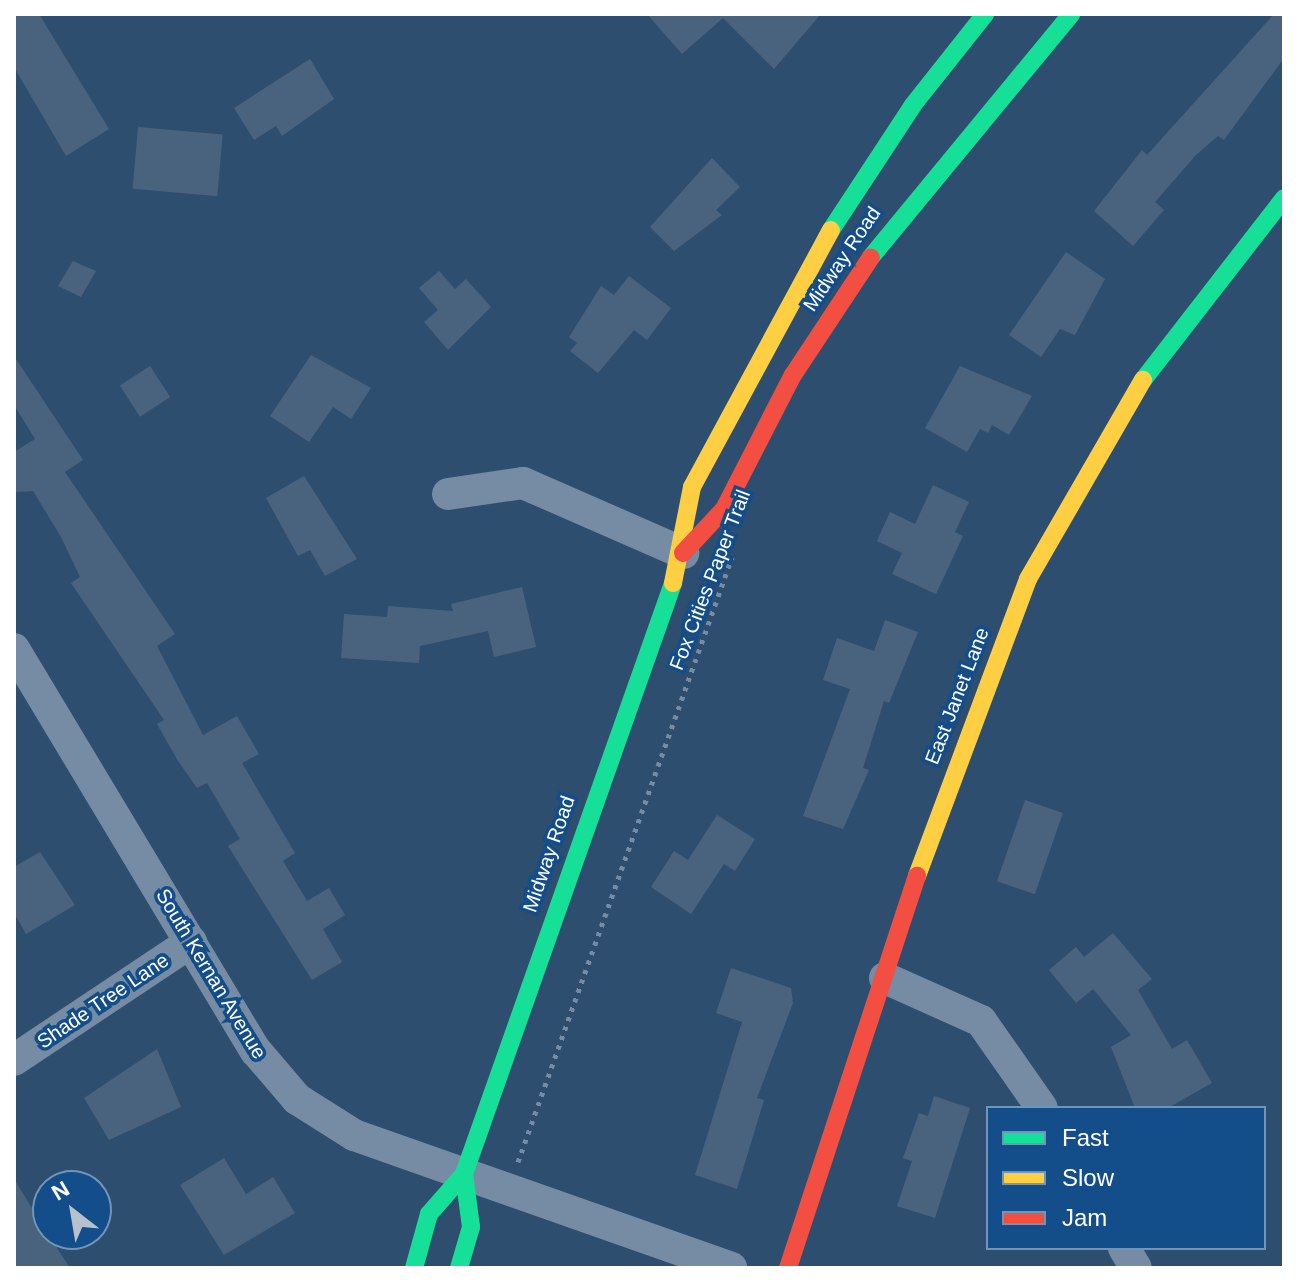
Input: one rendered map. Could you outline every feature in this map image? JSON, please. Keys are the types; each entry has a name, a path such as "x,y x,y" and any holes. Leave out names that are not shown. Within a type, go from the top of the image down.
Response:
{"main road":[{"name":"Midway Road","path":"414,1268 429,1214 464,1174 683,553 692,487 732,402 798,280 878,154 985,14"},
{"name":"Midway Road","path":"683,553 724,509 793,375 911,178 1066,18"},
{"path":"878,154 911,178"},
{"name":"East Janet Lane","path":"788,1268 995,654 1069,498 1163,346 1284,198"},
{"name":"Midway Road","path":"459,1268 471,1227 464,1174"}],"street":[{"path":"448,494 523,483 683,553"},
{"name":"South Kernan Avenue","path":"14,649 256,1051 297,1099 354,1135 731,1268"},
{"name":"Shade Tree Lane","path":"14,1060 191,942"},
{"path":"885,978 981,1021 1041,1106"},
{"path":"1125,1250 1136,1268"}],"path":[{"name":"Fox Cities Paper Trail","path":"509,1191 582,966 737,543"}],"building":[{"path":"14,14 39,14 109,129 66,156 14,67"},
{"path":"647,14 821,14 774,69 723,18 682,54"},
{"path":"1274,14 1284,14 1284,58 1224,140 1218,136 1196,155 1155,202 1164,210 1133,246 1094,211 1142,150 1147,155"},
{"path":"310,59 334,99 282,136 276,126 254,140 234,108"},
{"path":"138,127 223,134 217,196 133,189"},
{"path":"712,158 740,187 716,210 722,215 674,251 650,227"},
{"path":"1066,252 1105,279 1075,335 1060,329 1041,357 1009,335"},
{"path":"73,261 96,271 81,297 58,286"},
{"path":"439,271 455,289 466,279 491,307 448,350 424,322 438,310 419,288"},
{"path":"629,276 671,308 647,340 634,330 598,373 570,351 577,343 569,337 601,286 614,295"},
{"path":"311,355 371,388 351,419 333,407 309,442 270,416"},
{"path":"14,356 83,460 65,472 175,634 157,646 203,735 237,716 259,754 242,763 295,853 283,861 307,901 329,888 345,915 323,929 342,962 312,980 228,846 240,839 207,783 197,788 178,761 157,724 164,720 71,583 80,577 61,537 33,491 14,492 14,452 35,439 14,405"},
{"path":"150,366 170,397 140,417 120,386"},
{"path":"960,366 1032,396 1009,435 992,425 988,433 980,429 967,452 925,428"},
{"path":"304,476 357,559 325,576 310,550 298,556 266,498"},
{"path":"933,485 969,502 955,532 963,536 936,594 892,574 902,553 877,541 890,512 915,524"},
{"path":"522,587 536,647 494,657 488,631 420,646 419,663 341,658 344,614 387,617 388,606 453,611 451,604"},
{"path":"885,620 918,632 889,703 884,701 863,768 869,770 843,829 803,816 850,689 823,680 837,638 874,651"},
{"path":"1025,800 1063,813 1035,894 997,881"},
{"path":"717,815 755,839 735,871 724,864 691,914 651,887 674,851 688,860"},
{"path":"40,852 75,905 26,934 14,913 14,867"},
{"path":"1113,933 1152,979 1138,990 1172,1049 1187,1040 1212,1083 1172,1106 1134,1106 1111,1047 1131,1035 1093,989 1076,1003 1049,970 1076,947 1084,957"},
{"path":"731,968 791,988 793,1003 757,1098 764,1100 737,1189 695,1175 742,1022 716,1013"},
{"path":"157,1049 181,1107 109,1140 84,1098"},
{"path":"934,1096 970,1108 935,1218 897,1206 912,1161 903,1158 919,1113 928,1116"},
{"path":"224,1158 246,1194 273,1177 295,1213 224,1255 180,1185"},
{"path":"14,1179 32,1208 32,1250 58,1250 70,1268 14,1268"}],"traffic: fast":[{"path":"831,230 913,105 985,14"},
{"path":"871,257 1071,14"},
{"path":"1143,380 1284,198"},
{"path":"414,1268 429,1214 464,1174 673,583"},
{"path":"459,1268 471,1227 464,1174"}],"traffic: slow":[{"path":"673,583 692,487 831,230"},
{"path":"917,876 1028,579 1143,380"}],"traffic: jam":[{"path":"683,553 724,509 793,375 871,257"},
{"path":"788,1268 917,876"}]}
